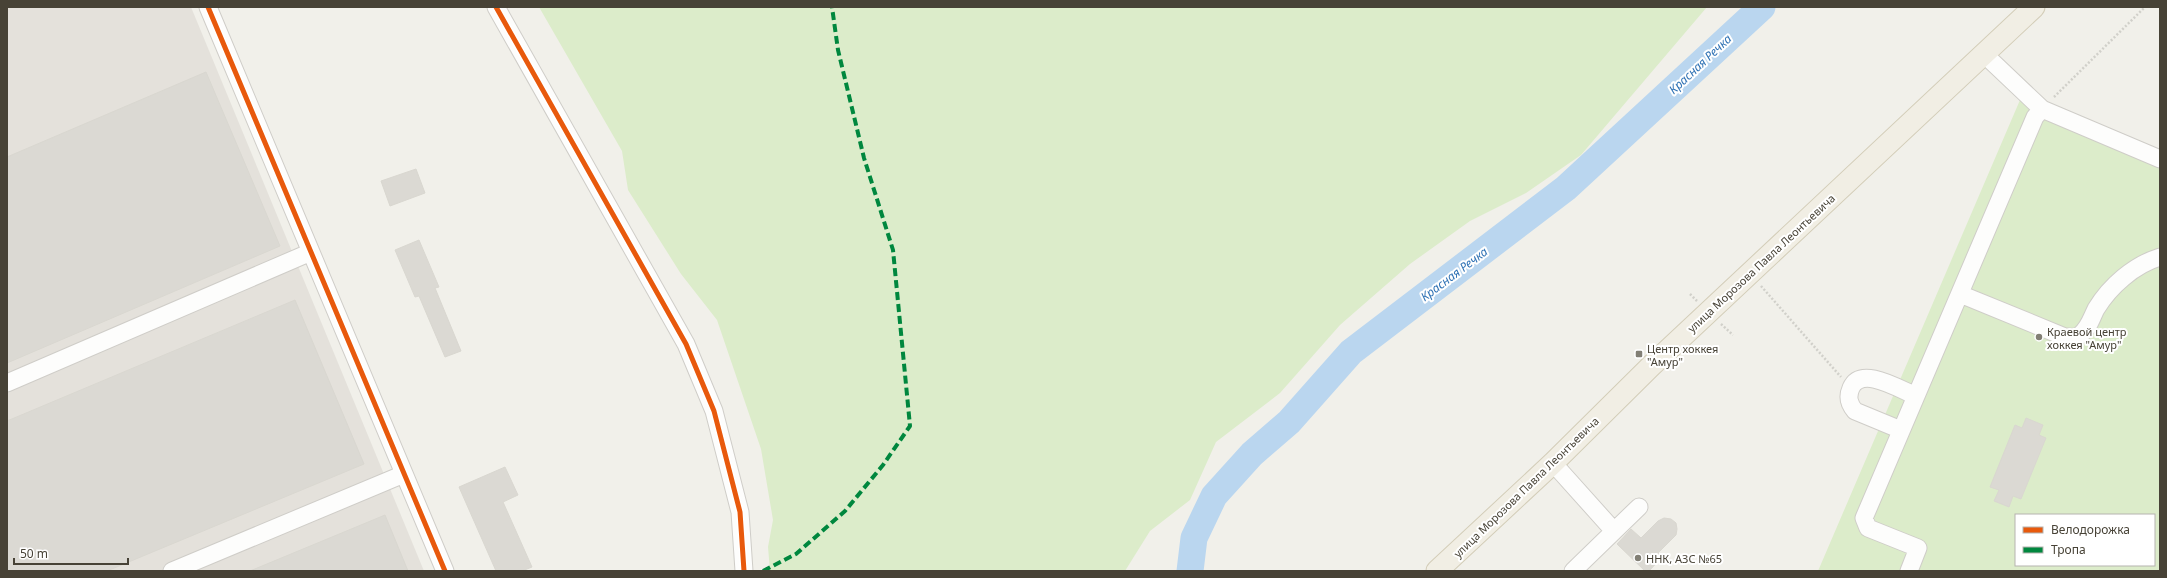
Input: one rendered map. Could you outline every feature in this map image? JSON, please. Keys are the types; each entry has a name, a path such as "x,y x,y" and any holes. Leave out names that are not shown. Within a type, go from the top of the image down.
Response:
{"main road":[{"name":"улица Морозова Павла Леонтьевича","path":"1437,571 1553,463 1750,274 1985,55 2034,7"}],"street":[{"path":"208,7 445,571"},
{"path":"496,7 686,344 714,411 740,512 744,571"},
{"path":"1985,55 2042,109 2160,159"},
{"path":"1909,571 1918,548 1868,528 1864,518 2035,116 2042,109"},
{"path":"7,383 310,252"},
{"path":"1960,294 2064,337 2078,336 2088,326 2106,295 2122,278 2147,261 2160,257"},
{"path":"1901,430 1855,411 1850,405 1850,392 1854,382 1861,378 1869,377 1916,396"},
{"path":"1553,463 1614,532"},
{"path":"172,571 404,474"},
{"path":"1573,571 1639,507"}],"path":[{"path":"2042,109 2144,7"},
{"path":"1750,274 1838,373 1850,392"}],"shaded area":[{"path":"7,7 191,7 424,571 7,571"}],"green space":[{"path":"539,7 1707,7 1581,155 1526,193 1470,221 1410,264 1340,325 1280,393 1216,442 1190,500 1150,531 1125,571 770,571 768,547 773,520 761,449 717,320 681,274 628,190 622,151"},
{"name":"Краевой центр хоккея \"Амур\"","path":"2020,100 2160,159 2160,571 1818,571"}],"building":[{"path":"206,72 280,246 7,363 7,157"},
{"path":"416,169 425,193 390,206 381,181"},
{"path":"419,240 439,287 435,288 461,351 445,357 419,296 415,297 395,250"},
{"path":"295,300 364,464 107,571 7,571 7,421"},
{"path":"2026,418 2043,425 2039,435 2046,438 2021,499 2013,496 2009,507 1994,501 1999,490 1990,487 2015,425 2022,428"},
{"path":"505,467 518,495 503,502 532,567 522,571 496,571 459,487"},
{"path":"385,515 408,571 250,571"},
{"path":"1664,518 1671,519 1676,523 1676,535 1658,553 1662,557 1649,571 1645,571 1617,544 1631,529 1641,538 1658,521"}],"waterway":[{"name":"Красная Речка","path":"1190,571 1194,538 1214,496 1252,454 1289,422 1351,352 1566,188 1762,7"}],"marked path":[{"path":"763,571 796,554 845,511 883,465 910,426 893,250 864,158 838,50 832,7"}],"cycle path":[{"path":"208,7 445,571"},
{"path":"496,7 686,344 714,411 740,512 744,571"}],"place":[{"name":"Краевой центр хоккея \"Амур\"","path":"2039,337"},
{"name":"Центр хоккея \"Амур\"","path":"1639,354"},
{"name":"ННК, АЗС №65","path":"1638,558"}]}
